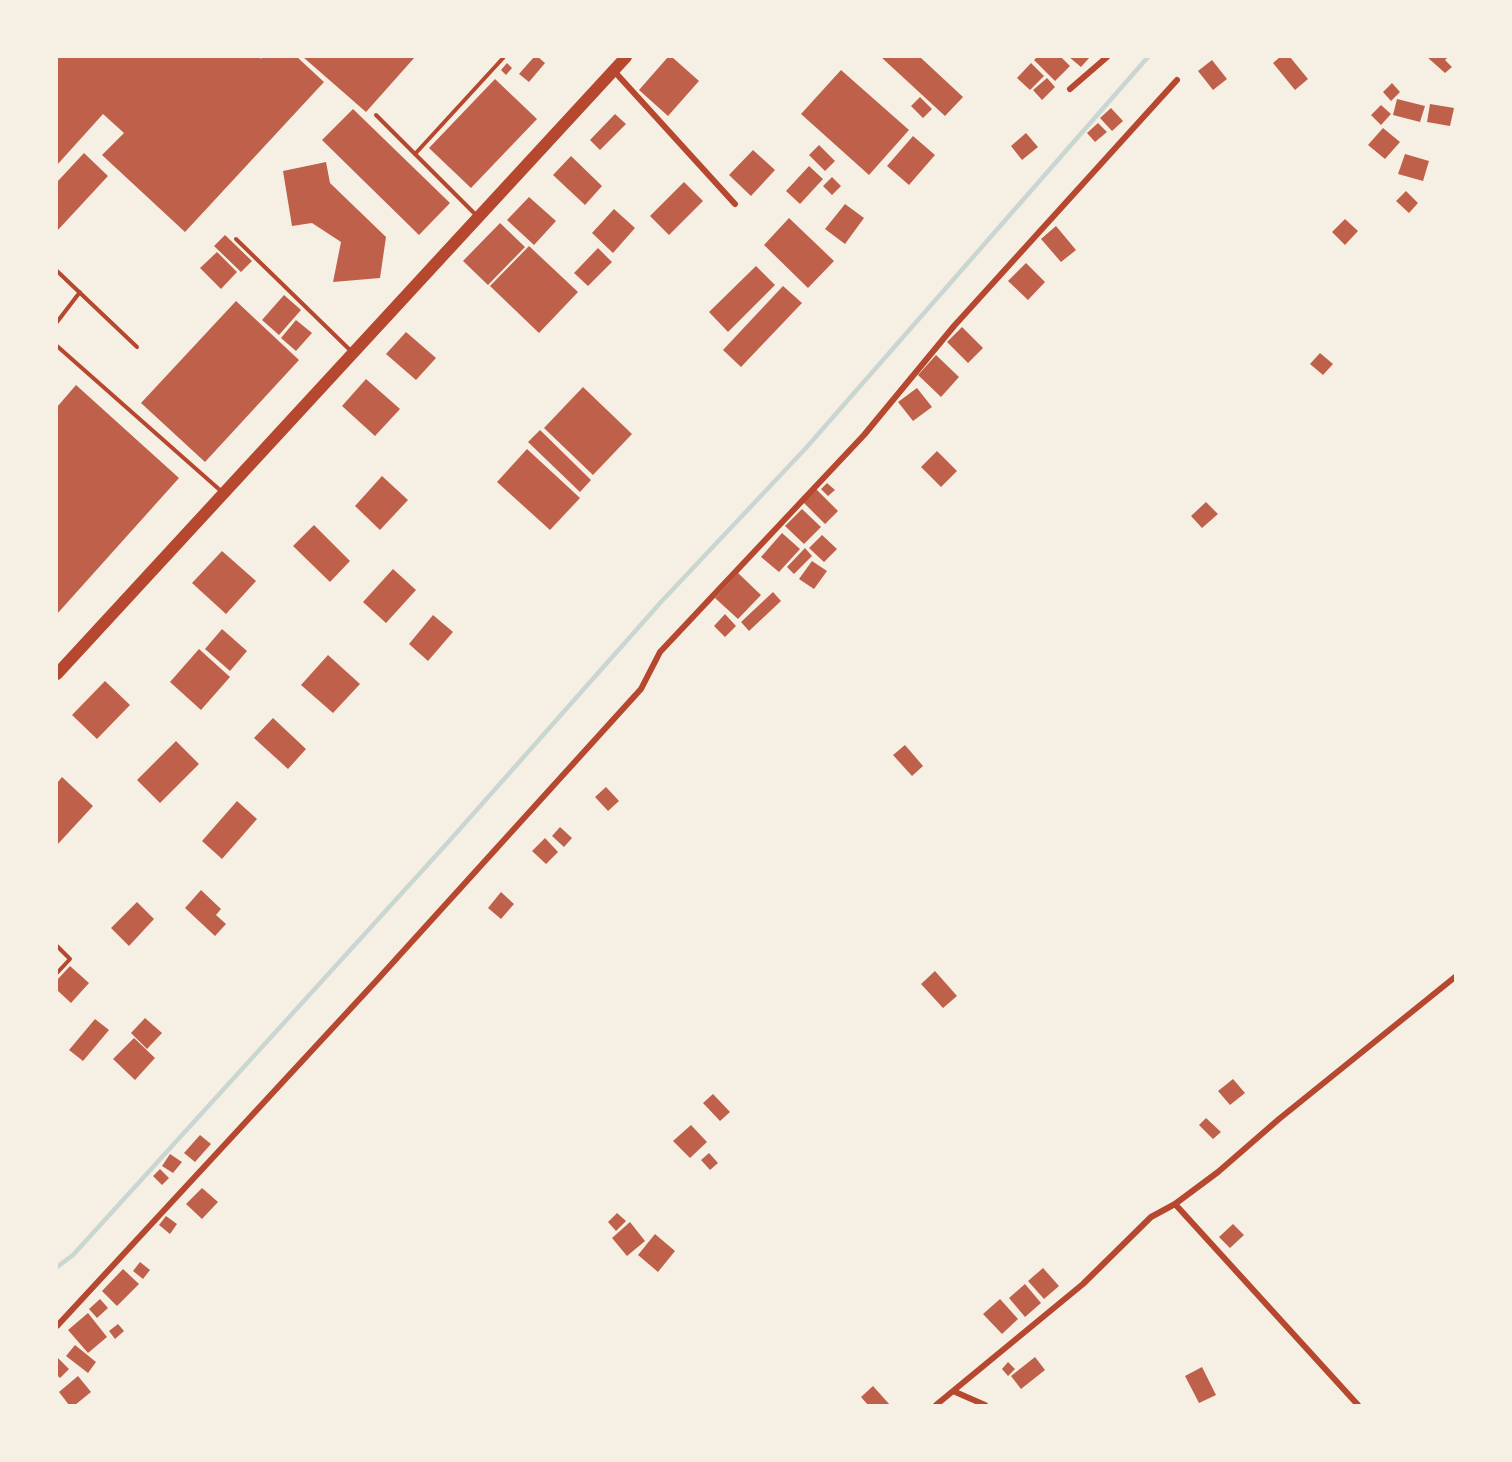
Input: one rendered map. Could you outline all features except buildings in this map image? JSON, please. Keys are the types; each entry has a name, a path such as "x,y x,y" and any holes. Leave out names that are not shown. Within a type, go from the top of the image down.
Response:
{"main road":[{"path":"57,674 626,57"}],"street":[{"path":"1070,89 1107,57"},
{"path":"614,70 735,204"},
{"path":"57,1326 378,979 641,689 660,652 864,435 954,326 1177,80"},
{"path":"936,1405 1083,1284 1151,1217 1175,1204 1218,1172 1279,1119 1455,977"},
{"path":"1175,1204 1358,1405"},
{"path":"954,1391 985,1405"}],"lane":[{"path":"415,154 504,57"},
{"path":"376,115 478,218"},
{"path":"236,239 354,354"},
{"path":"57,271 137,347"},
{"path":"57,321 80,292"},
{"path":"57,346 224,494"},
{"path":"57,946 70,959 57,973"}],"waterway":[{"path":"57,1267 73,1255 451,839 661,602 806,448 1148,57"}]}
